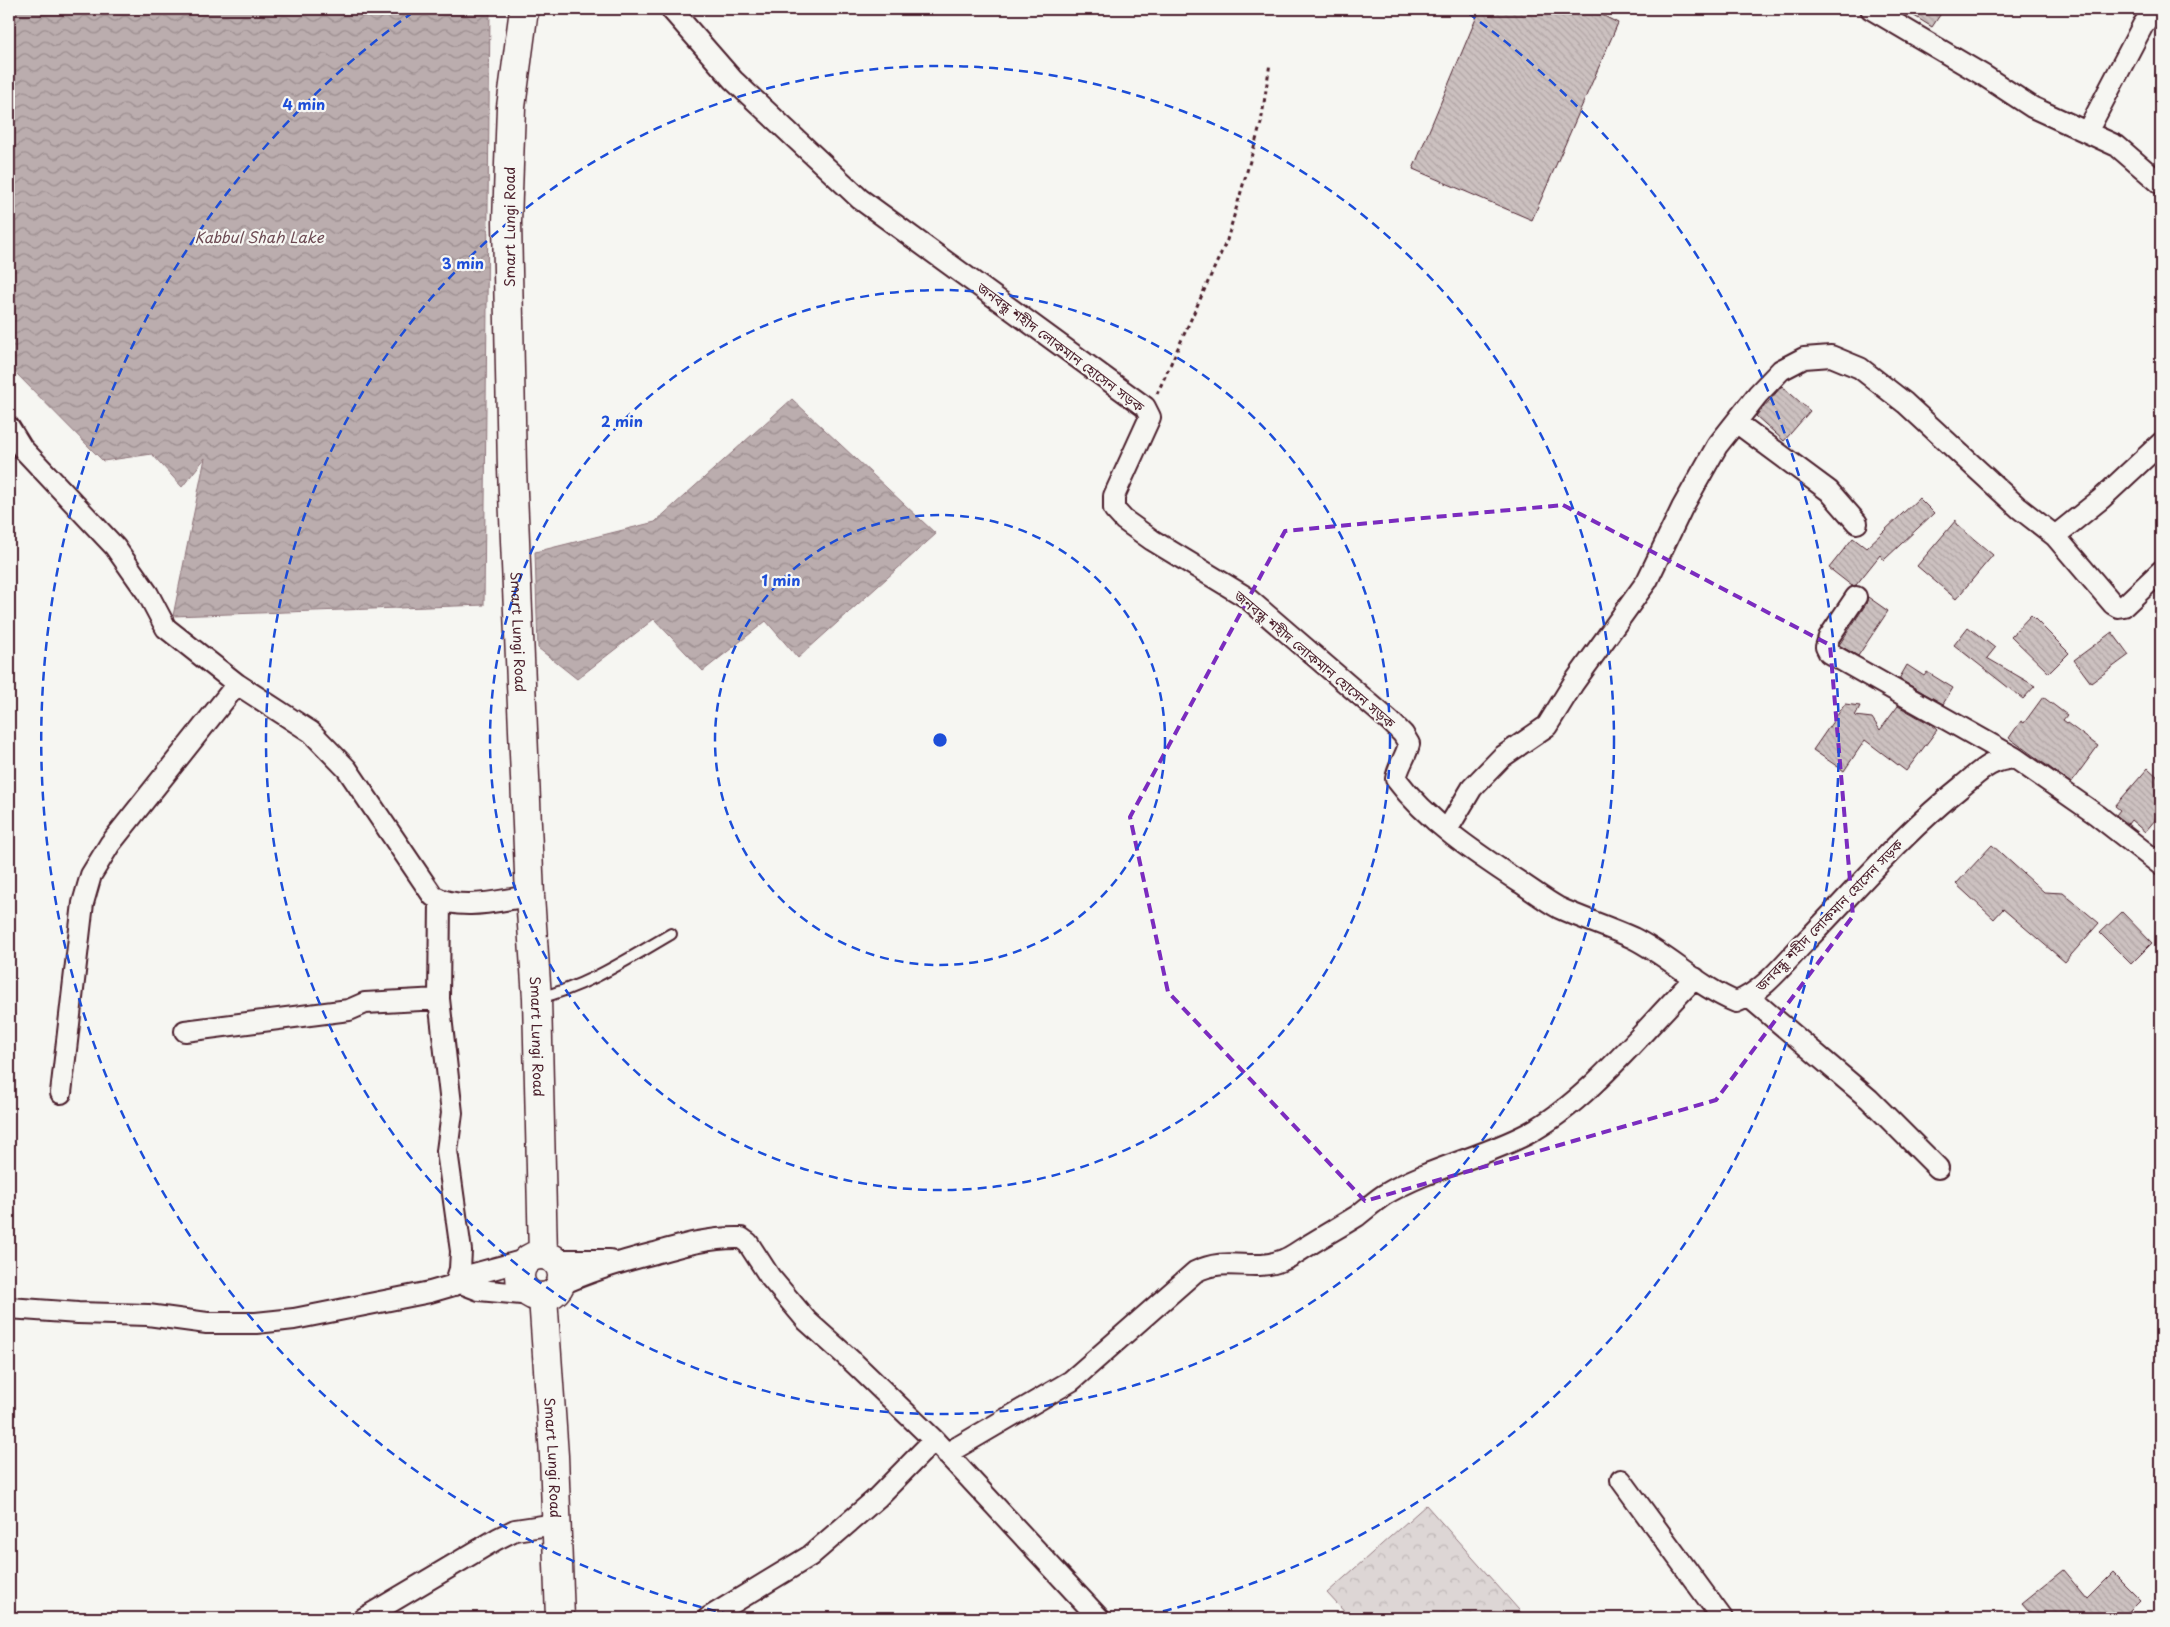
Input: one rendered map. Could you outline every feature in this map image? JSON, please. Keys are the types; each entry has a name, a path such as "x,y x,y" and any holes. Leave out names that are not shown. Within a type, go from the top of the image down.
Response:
{"main road":[{"name":"Smart Lungi Road","path":"524,9 511,107 507,222 512,469 530,896 537,998 544,1275 554,1456 560,1618"}],"street":[{"name":"জনবন্ধু শহীদ লোকমান হোসেন সড়ক","path":"670,9 732,80 860,200 1138,401 1149,413 1150,417 1113,500 1114,509 1124,520 1152,540 1246,597 1403,734 1409,744 1406,756 1397,769 1396,779 1407,794 1447,830 1497,867 1558,907 1633,938 1724,997 1736,1002 1749,997 1786,962 1910,830 1935,807 1988,765 1999,759 2014,758"},
{"path":"1871,9 1976,71 2032,107 2117,146 2161,184"},
{"path":"2087,132 2143,25 2155,9"},
{"path":"1447,830 1472,788 1502,757 1547,726 1573,684 1647,581 1682,508 1717,446 1781,370 1804,358 1831,356 1860,368 1905,403 2018,508 2056,536 2113,604 2118,607 2124,606 2161,571"},
{"path":"1736,422 1829,491 1857,523"},
{"path":"9,427 22,448 116,547 148,594 166,628 237,684 311,732 347,769 427,890 440,900 457,904 473,904 530,896"},
{"path":"2056,536 2101,499 2161,443"},
{"path":"1856,597 1829,637 1826,647 1829,653 2014,758 2113,826 2161,865"},
{"path":"61,1093 83,903 91,875 110,844 237,684"},
{"path":"440,900 439,999 452,1113 447,1151 461,1251 458,1284"},
{"path":"708,1618 810,1556 940,1447 1071,1380 1195,1272 1215,1264 1229,1263 1265,1266 1284,1260 1384,1196 1412,1181 1470,1159 1527,1134 1568,1106 1621,1056 1695,978"},
{"path":"1749,997 1869,1098 1938,1168"},
{"path":"186,1031 349,1010 365,1003 439,999"},
{"path":"458,1284 479,1290 544,1275 625,1261 702,1240 741,1238 748,1243 770,1278 807,1321 854,1363 940,1447 1100,1618"},
{"path":"9,1308 78,1313 148,1315 207,1323 256,1323 294,1319 430,1292 458,1284 474,1274 544,1275"},
{"path":"1621,1480 1722,1618"},
{"path":"364,1618 497,1539 516,1530 556,1524"}],"lane":[{"path":"537,998 561,992 591,979 671,934"}],"path":[{"path":"1149,413 1227,240 1261,123 1270,63"}],"highlighted area":[{"path":"1563,505 1830,645 1853,916 1716,1100 1365,1201 1168,992 1130,817 1285,531"}],"green space":[{"path":"1426,1505 1526,1618 1350,1618 1327,1593"}],"water":[{"name":"Kabbul Shah Lake","path":"9,9 490,9 484,605 173,616 205,458 182,487 152,454 103,461 9,366"},
{"path":"792,399 936,534 798,658 766,621 703,671 654,619 577,679 538,648 535,552 655,522"}],"building":[{"path":"1480,9 1590,9 1618,23 1532,220 1413,169"},
{"path":"1903,9 1944,9 1932,27"},
{"path":"1782,386 1810,411 1784,441 1756,416"},
{"path":"1919,498 1934,513 1884,560 1880,555 1856,585 1852,586 1829,568 1853,538 1866,548"},
{"path":"1956,520 1956,524 1993,555 1956,599 1917,566"},
{"path":"1868,597 1888,611 1858,656 1839,645 1866,604"},
{"path":"2031,615 2069,653 2049,673 2011,636"},
{"path":"1968,627 1995,648 1987,658 2035,686 2023,699 1954,645"},
{"path":"2112,632 2129,655 2091,683 2074,660"},
{"path":"1907,665 1924,676 1927,672 1953,688 1943,704 1899,679"},
{"path":"2043,697 2067,715 2063,720 2098,746 2071,783 2009,738 2021,721 2024,723"},
{"path":"1845,704 1860,706 1855,716 1872,718 1880,730 1898,706 1937,730 1906,771 1865,740 1844,771 1813,750"},
{"path":"2148,768 2161,780 2161,813 2145,832 2131,820 2128,824 2116,815 2120,810 2115,806"},
{"path":"1992,845 2044,892 2063,893 2099,923 2065,962 2003,909 1994,919 1956,884"},
{"path":"2122,912 2152,943 2131,964 2100,933"},
{"path":"2063,1570 2087,1599 2113,1573 2140,1600 2122,1618 2035,1618 2022,1603"}]}
